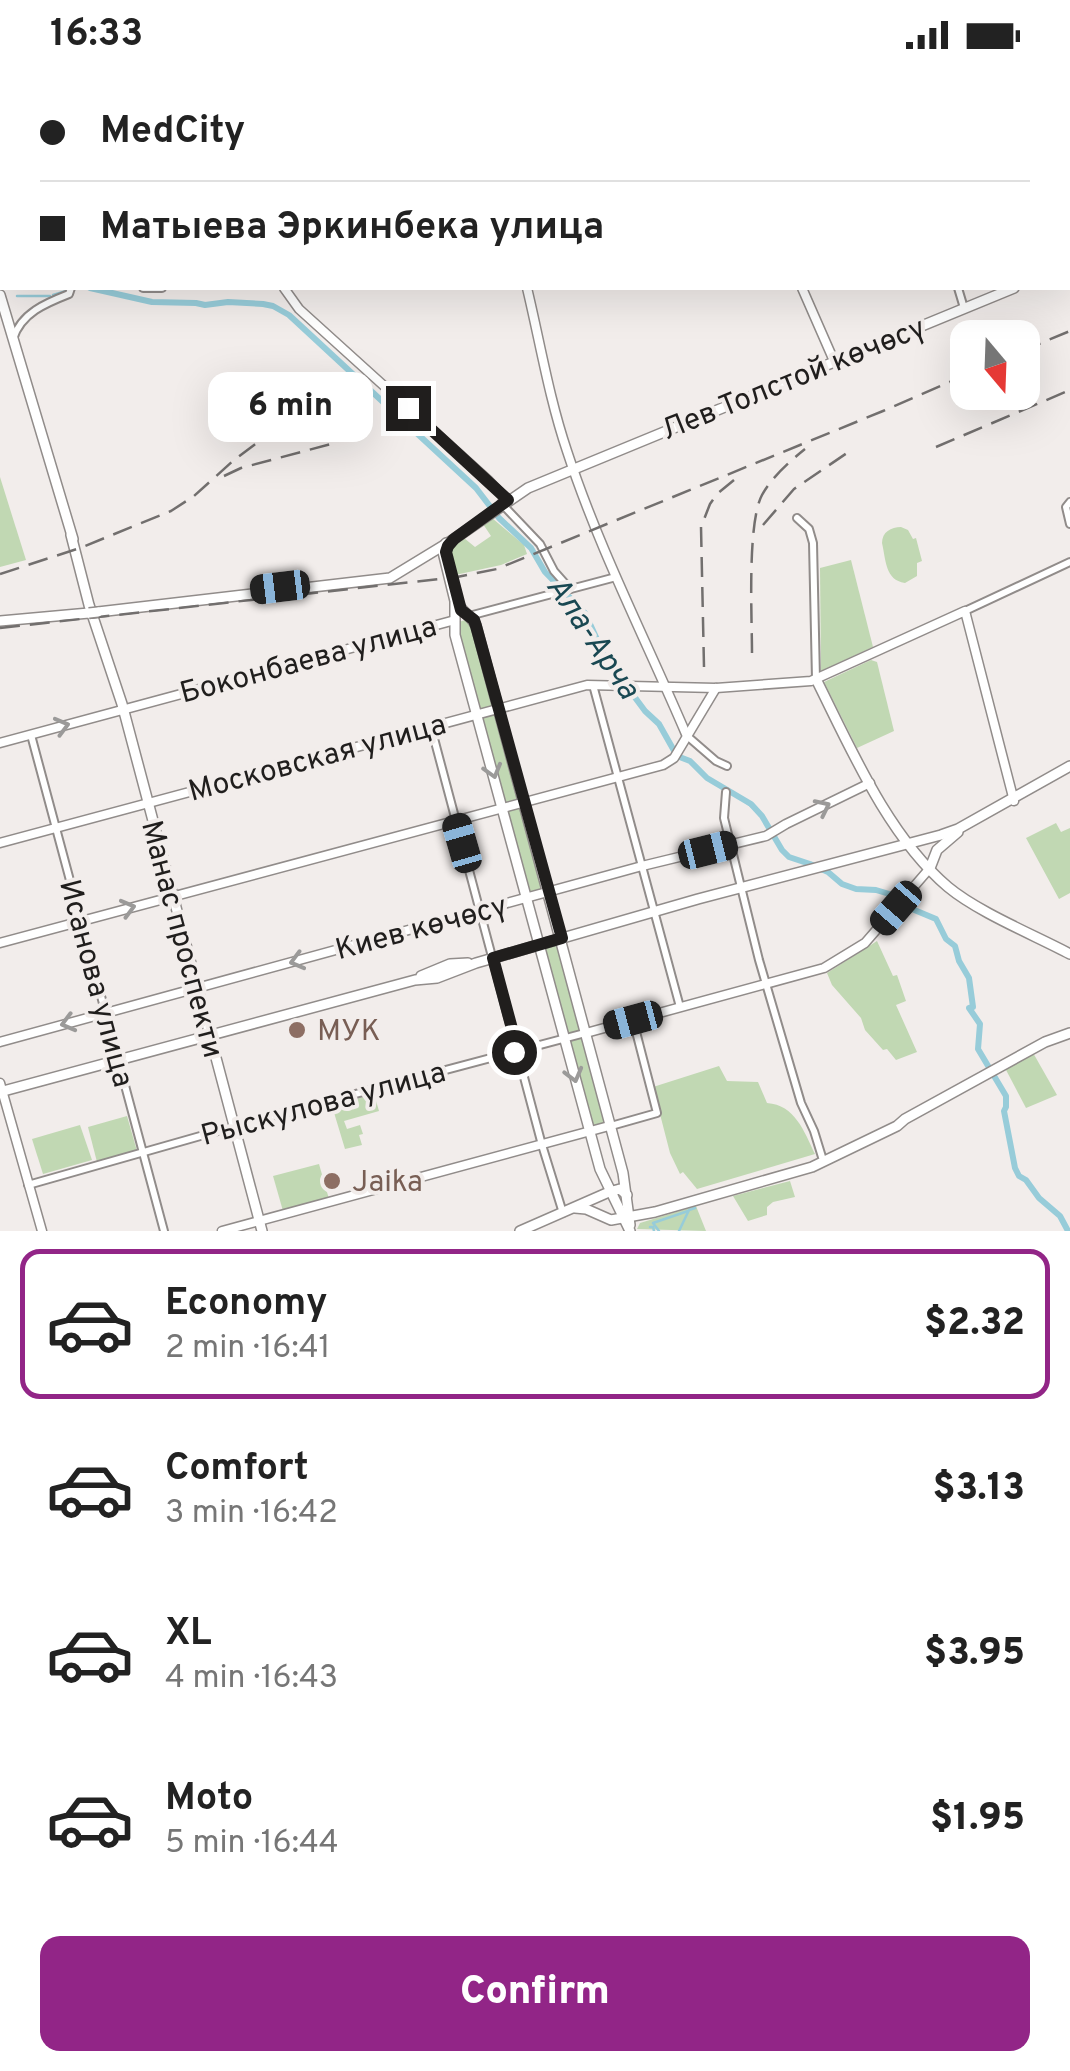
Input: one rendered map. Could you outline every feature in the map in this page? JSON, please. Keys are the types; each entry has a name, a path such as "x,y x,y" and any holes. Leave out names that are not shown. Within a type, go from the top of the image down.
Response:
{"main road":[{"path":"285,290 299,309 499,506"},
{"path":"527,290 572,468 686,734"},
{"path":"803,290 834,362"},
{"name":"Лев Толстой көчөсү","path":"0,620 385,579 445,547 534,481 1009,290"},
{"path":"0,295 76,553 96,606 93,611 86,603 76,553"},
{"path":"0,344 13,340"},
{"path":"445,547 459,605 476,626 562,938 627,1196 626,1217"},
{"path":"445,547 456,601 455,635 589,1132 610,1192 631,1231"},
{"name":"Манас проспекти","path":"76,553 123,709 260,1226"},
{"path":"965,612 1014,799"},
{"name":"Московская улица","path":"0,843 579,687 716,688 816,680 965,612"},
{"name":"Боконбаева улица","path":"0,743 468,616"},
{"path":"816,680 907,845 962,896 1070,954"},
{"path":"0,942 664,766 676,755 716,688"},
{"path":"930,868 937,850 958,832 1070,768"},
{"name":"Киев көчөсү","path":"0,1042 772,832 870,783"},
{"path":"907,845 954,830 1014,799"},
{"path":"889,849 897,841 893,825"},
{"path":"42,1231 1,1089 414,980 437,978 476,962 742,887 958,832"},
{"name":"Рыскулова улица","path":"586,1033 824,968 865,943 930,868"},
{"path":"574,1208 586,1209 608,1220 626,1217 728,1193 821,1161 1046,1038 1070,1031"},
{"path":"222,1231 260,1226 610,1126"},
{"path":"520,1231 621,1190 634,1208 646,1212"},
{"path":"615,1203 623,1204 627,1196"},
{"path":"631,1231 634,1222 646,1212"}],"street":[{"path":"13,340 19,324 40,306 68,295 70,290"},
{"path":"959,290 964,308"},
{"path":"1070,502 1066,507 1070,524"},
{"path":"499,506 540,544 554,571 570,590"},
{"path":"797,518 809,529 814,543 816,680"},
{"path":"965,612 1070,562"},
{"name":"Боконбаева улица","path":"468,616 616,577"},
{"path":"593,685 680,1008"},
{"path":"430,726 563,1213"},
{"path":"686,734 727,766"},
{"name":"Исанова улица","path":"31,735 164,1231"},
{"path":"726,792 724,818 779,1028 821,1161"},
{"path":"610,1126 658,1113 633,1020"},
{"name":"Рыскулова улица","path":"28,1185 586,1033"}],"green space":[{"path":"0,477 26,560 0,567"},
{"path":"492,518 524,545 527,554 501,565 455,575 451,548 464,538 475,547 491,536 483,524"},
{"path":"901,527 916,538 922,561 917,563 917,576 905,583 890,574 882,543 888,531"},
{"path":"851,560 873,647 821,671 820,568"},
{"path":"468,619 496,707 478,711 456,623"},
{"path":"871,660 877,662 894,731 857,748 824,682"},
{"path":"497,711 521,801 503,805 479,716"},
{"path":"522,805 545,891 527,896 504,809"},
{"path":"1056,823 1061,832 1070,828 1070,893 1059,899 1026,838"},
{"path":"877,941 893,976 897,975 906,1001 896,1005 917,1052 896,1060 865,1030 861,1018 832,985 827,973"},
{"path":"559,943 583,1032 565,1037 541,948"},
{"path":"584,1036 608,1125 590,1130 566,1040"},
{"path":"1032,1051 1057,1095 1026,1108 1005,1068"},
{"path":"719,1066 727,1081 758,1082 767,1103 792,1114 815,1154 697,1189 683,1172 680,1174 670,1153 653,1087"},
{"path":"374,1094 379,1111 344,1121 347,1129 360,1125 363,1134 359,1135 362,1145 345,1149 332,1106"},
{"path":"127,1116 137,1151 97,1162 88,1127"},
{"path":"80,1125 92,1160 43,1174 32,1139"},
{"path":"319,1164 329,1199 283,1211 273,1176"},
{"path":"790,1181 795,1197 773,1202 767,1207 767,1215 748,1221 733,1196"},
{"path":"696,1206 706,1231 637,1229 640,1223"}],"waterway":[{"name":"Ала-Арча","path":"99,290 152,302 263,304 289,315 476,488 499,518 531,548 545,572 585,613 605,657 659,724 677,756 751,804 789,857 828,872 842,884 896,896 912,909 936,919 946,939 955,946 969,978 973,1007 969,1008 980,1024 978,1049 1006,1096 1004,1111 1015,1168 1039,1198 1060,1216 1068,1231"},
{"path":"53,295 66,291"},
{"path":"17,296 50,296"},
{"name":"Ала-Арча","path":"746,802 757,811"},
{"path":"679,1231 689,1210 695,1208"},
{"path":"659,1231 653,1223 688,1211"},
{"path":"650,1227 654,1231"}],"railway":[{"path":"1040,344 1070,331"},
{"path":"0,628 457,577 497,569 950,382"},
{"path":"936,447 1070,390"},
{"path":"0,574 80,548 171,511 258,442 314,422"},
{"path":"224,476 331,444"},
{"path":"752,653 751,571 757,508 770,482 805,449"},
{"path":"763,525 794,489 847,453"},
{"path":"704,667 701,527 717,494 734,480"}],"place":[{"name":"МУК","path":"297,1030"},
{"name":"Jaika","path":"332,1181"}],"route":[{"path":"408,408 508,500 454,539 446,552 461,610 476,626 562,938 493,958 518,1051 514,1052"}]}
